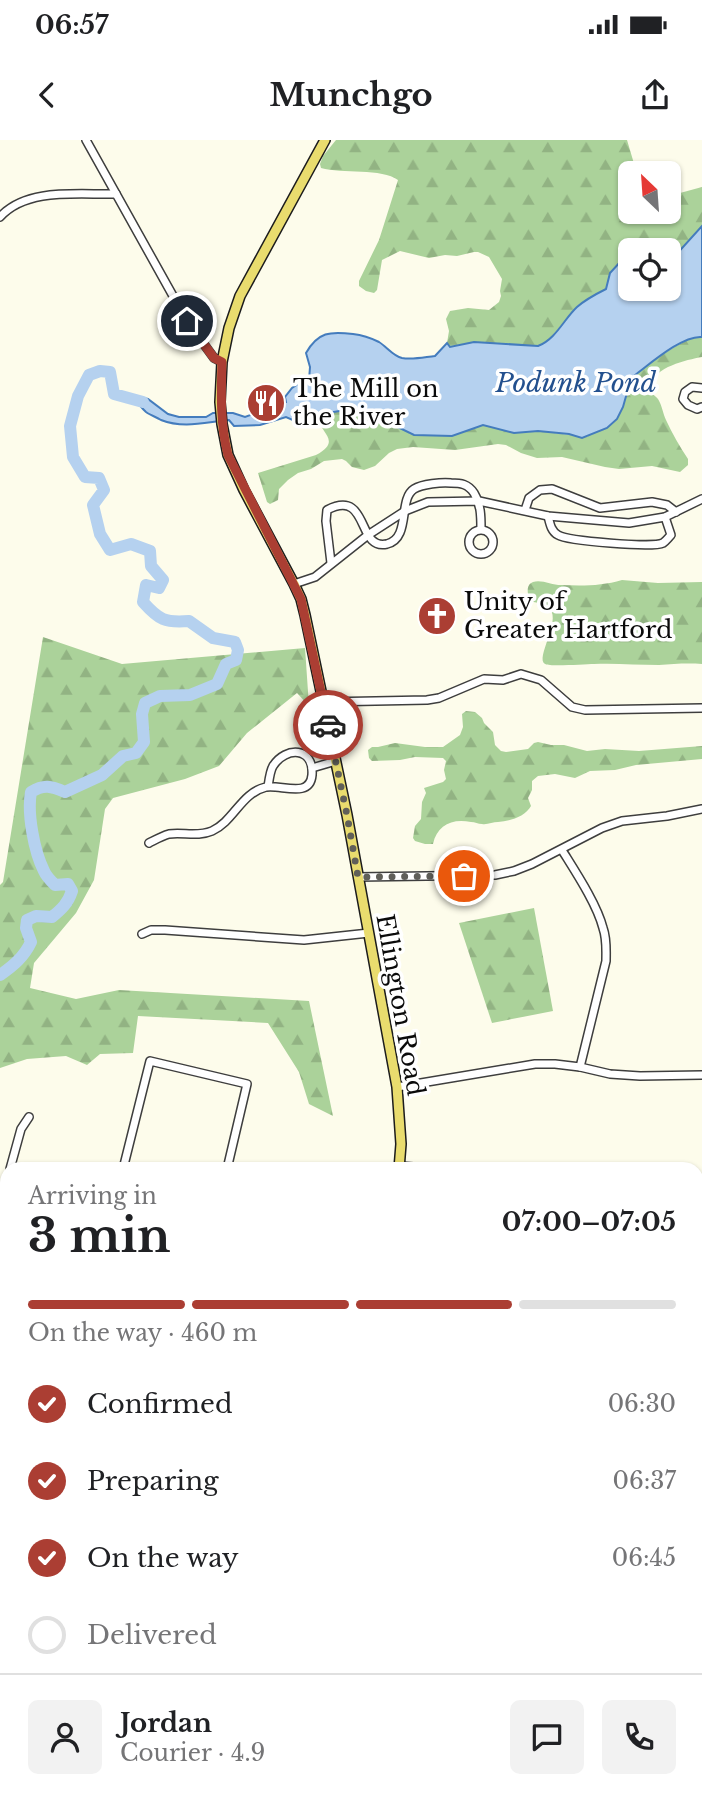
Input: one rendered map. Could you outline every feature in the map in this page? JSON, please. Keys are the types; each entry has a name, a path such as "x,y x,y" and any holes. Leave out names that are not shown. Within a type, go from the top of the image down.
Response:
{"main road":[{"name":"Ellington Road","path":"325,140 240,296 229,328 222,362 222,424 233,466 294,584 305,615 336,761 397,1087 400,1162"}],"street":[{"path":"86,140 187,321 214,358 222,362"},
{"path":"0,217 12,206 33,197 116,194"},
{"path":"702,388 692,387 685,392 683,399 697,409 702,407"},
{"path":"331,563 327,510 345,505 353,509 373,541 389,543 401,529 407,497 414,488 440,482 461,483 470,487 481,510 481,529"},
{"path":"525,510 529,498 540,490 552,489 600,509 652,502 667,505 676,512"},
{"path":"294,584 315,577 368,535 405,512 428,502 478,501 548,516 629,523 665,517 702,499"},
{"path":"600,509 600,521"},
{"path":"548,516 552,530 560,537 591,542 649,545 662,544 671,535 665,517"},
{"path":"324,702 427,700 439,698 484,679 503,680 516,674 541,680 572,706 585,710 702,708"},
{"path":"149,844 167,834 210,832 229,818 253,792 268,787 292,790 306,786 312,779 309,759 296,751 287,753 272,766 268,787"},
{"path":"312,768 336,761"},
{"path":"358,877 495,875 514,872 602,828 622,821 701,809 702,819"},
{"path":"562,850 596,909 604,928 606,943 606,961 580,1067"},
{"path":"142,934 151,930 165,930 304,940 369,933"},
{"path":"124,1162 150,1061 247,1084 229,1162"},
{"path":"397,1087 535,1064 580,1067 610,1074 640,1076 702,1075"},
{"path":"12,1162 21,1129 29,1118"}],"green space":[{"path":"336,140 627,140 633,161 618,161 618,224 681,224 681,193 702,187 702,226 681,249 681,238 618,238 618,264 610,273 606,289 577,307 546,343 538,346 474,342 450,347 447,343 449,331 446,319 450,311 468,308 489,310 499,302 502,279 489,257 474,252 429,258 400,251 382,260 377,290 374,293 366,291 359,286 359,281 379,240 398,180 382,174 321,168 323,156"},
{"path":"698,336 702,337 702,357 664,369 650,385 651,392 658,399 668,425 688,459 688,465 680,472 652,466 619,469 562,457 537,458 498,444 455,450 413,447 397,449 375,466 364,470 352,467 342,459 324,461 288,480 279,489 278,500 270,504 267,502 258,473 316,455 328,446 328,437 318,418 341,410 360,412 373,415 418,436 451,436 483,425 523,433 538,431 587,437 621,408 630,382 641,370 672,349"},
{"path":"622,580 702,582 702,664 545,664 543,655 553,615 546,606 530,601 530,583 539,581 558,585 584,585"},
{"path":"43,637 122,664 305,648 309,706 297,693 247,733 219,766 185,779 113,798 105,809 94,880 76,913 34,963 30,988 76,999 119,990 309,1001 333,1116 309,1104 299,1072 268,1023 138,1016 133,1053 100,1054 87,1065 66,1056 27,1059 0,1068 0,885 3,882"},
{"path":"466,711 475,712 482,718 493,732 495,745 501,751 528,749 538,742 587,751 639,751 702,746 702,759 590,771 575,778 555,774 538,776 532,781 528,798 531,806 521,816 486,824 452,822 438,832 433,844 415,841 415,826 421,819 422,802 426,793 424,788 446,779 446,761 443,758 415,757 372,761 368,750 395,743 443,747 460,735 463,727 462,714"},
{"path":"534,908 553,1011 492,1023 459,923"}],"water":[{"name":"Podunk Pond","path":"702,226 702,337 677,345 635,375 617,419 607,428 582,438 538,431 514,433 483,425 452,436 414,435 373,415 345,410 309,421 295,421 286,417 260,425 234,426 229,420 178,424 151,415 127,398 135,396 148,399 168,414 179,417 233,413 245,417 286,402 285,397 292,388 304,380 309,380 310,367 306,353 320,337 331,333 370,338 406,359 435,356 447,343 450,347 474,342 538,346 555,334 577,307 606,289 610,273 618,264 618,301 681,301 681,249"}],"waterway":[{"path":"0,975 18,961 31,942 26,928 27,920 36,916 52,917 64,906 72,891 68,884 55,885 40,863 31,821 31,792 48,787 65,792 102,775 123,756 136,753 144,742 142,714 145,703 160,696 190,695 217,684 226,664 236,660 238,650 235,642 213,638 189,621 163,619 143,602 146,585 159,588 163,580 151,566 150,551 131,544 110,550 100,534 93,505 104,490 99,478 85,477 73,457 70,426 78,396 89,375 100,371 110,372 114,394 143,402"}],"way so far":[{"path":"328,725 358,877 464,876"}],"place":[{"name":"The Mill on the River","path":"266,403"},
{"name":"Unity of Greater Hartford","path":"437,616"}],"route":[{"path":"187,321 214,358 222,362 220,397 228,455 301,599 328,725"}]}
